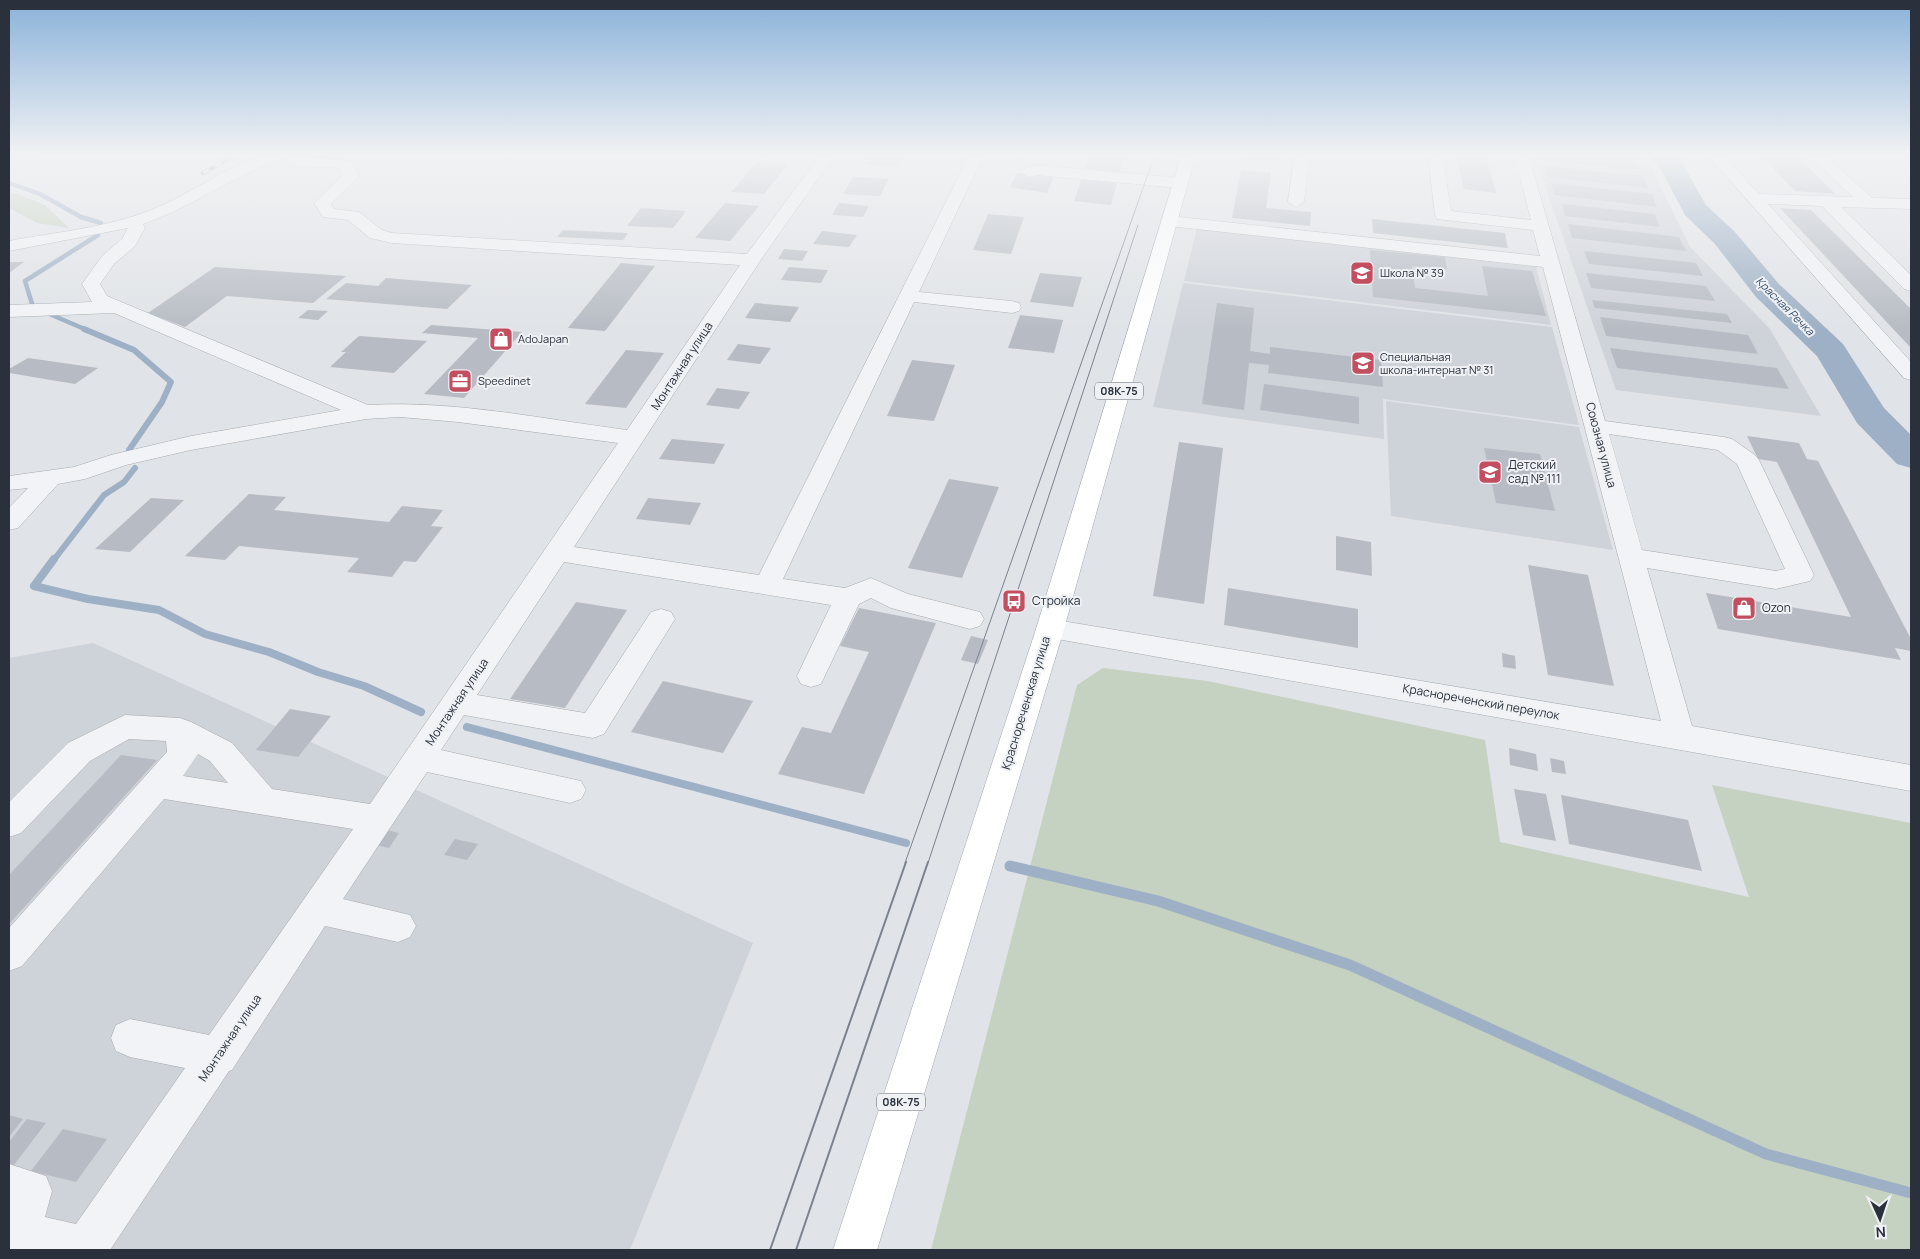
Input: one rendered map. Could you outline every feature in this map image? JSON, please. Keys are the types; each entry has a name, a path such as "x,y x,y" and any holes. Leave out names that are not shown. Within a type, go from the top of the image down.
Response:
{"main road":[{"name":"Краснореченская улица","path":"855,1250 1050,629 1171,213"}],"street":[{"path":"9,246 131,221 157,213"},
{"path":"329,213 352,216 376,234 392,238 752,260"},
{"name":"Монтажная улица","path":"85,1249 457,703 752,260 786,213"},
{"path":"767,586 948,213"},
{"path":"1443,213 1443,215 1540,226"},
{"name":"Союзная улица","path":"1537,213 1680,736"},
{"path":"1766,213 1911,374"},
{"path":"1838,213 1911,285"},
{"path":"131,221 137,228 128,242 108,260 91,284 100,300 366,412"},
{"path":"1169,221 1551,263"},
{"path":"908,296 1012,307"},
{"path":"9,311 117,307"},
{"path":"9,484 77,474 119,460 191,443 366,412 400,410 458,415 634,438"},
{"path":"1596,426 1724,444 1747,460 1801,575 1776,580 1631,558"},
{"path":"9,522 51,477"},
{"path":"557,553 848,598 871,586 900,601 970,619"},
{"path":"810,676 848,598"},
{"path":"457,703 593,726 661,619"},
{"name":"Краснореченский переулок","path":"1050,629 1680,736 1911,778"},
{"path":"9,823 72,744 126,727 180,730 221,752 263,802"},
{"path":"9,954 183,755 180,730"},
{"path":"419,758 570,790"},
{"path":"157,785 378,819"},
{"path":"317,909 398,926"},
{"path":"130,1038 218,1056"},
{"path":"9,1185 31,1190 14,1240 85,1249"}],"shaded area":[{"path":"1554,213 1673,213 1690,247 1770,329 1821,416 1616,390"},
{"name":"Школа № 39","path":"1197,228 1536,266 1551,325 1184,281"},
{"name":"Специальная школа-интернат № 31","path":"1183,283 1552,327 1579,425 1383,399 1384,439 1153,407"},
{"name":"Детский сад № 111","path":"1386,401 1579,427 1613,550 1391,516"},
{"path":"93,643 753,943 630,1250 9,1250 9,658"}],"green space":[{"path":"18,213 53,213 69,228 37,223"},
{"path":"1103,668 1207,681 1485,740 1500,842 1749,897 1712,785 1911,823 1911,1250 931,1250 1077,685"}],"building":[{"path":"637,213 685,213 673,228 627,226"},
{"path":"717,213 753,213 730,241 695,238"},
{"path":"833,213 865,213 863,217 832,215"},
{"path":"1233,213 1311,213 1310,226 1232,218"},
{"path":"1564,213 1655,214 1660,227 1565,216"},
{"path":"1784,213 1814,213 1911,309 1911,348"},
{"path":"988,214 1024,217 1011,254 973,250"},
{"path":"1372,219 1505,233 1508,248 1373,233"},
{"path":"1568,224 1679,237 1686,251 1572,238"},
{"path":"563,230 628,233 623,240 557,237"},
{"path":"822,231 857,235 849,247 813,244"},
{"path":"784,249 808,251 802,261 778,259"},
{"path":"1370,250 1445,257 1447,269 1412,266 1415,288 1488,296 1482,266 1532,271 1546,316 1373,297"},
{"path":"1584,251 1696,263 1703,276 1589,264"},
{"path":"9,262 24,262 9,273"},
{"path":"621,263 655,266 605,331 568,328"},
{"path":"215,267 346,276 313,303 227,296 185,327 148,313"},
{"path":"789,267 828,270 821,283 781,280"},
{"path":"1040,273 1082,277 1073,307 1030,302"},
{"path":"1586,273 1706,286 1715,301 1591,288"},
{"path":"386,278 472,285 447,309 326,299 346,283 378,286"},
{"path":"1592,300 1727,314 1732,323 1595,308"},
{"path":"755,303 799,307 790,322 745,318"},
{"path":"1217,303 1254,308 1250,351 1270,354 1270,347 1381,360 1383,387 1268,373 1269,365 1249,363 1244,410 1202,404"},
{"path":"308,310 328,311 318,320 298,318"},
{"path":"1020,315 1063,320 1054,353 1008,348"},
{"path":"1600,317 1748,335 1758,354 1606,336"},
{"path":"431,325 522,332 464,398 424,394 478,338 422,333"},
{"path":"359,336 427,341 394,373 330,367 346,352 341,352"},
{"path":"738,344 771,348 760,364 727,360"},
{"path":"1610,348 1777,368 1789,389 1617,368"},
{"path":"626,350 664,353 626,408 585,404"},
{"path":"28,358 98,368 75,384 9,373 9,369"},
{"path":"912,360 955,365 934,421 887,416"},
{"path":"1264,384 1359,397 1359,424 1260,410"},
{"path":"717,388 750,392 739,409 706,405"},
{"path":"1747,436 1799,443 1807,459 1818,461 1911,639 1911,651 1895,648 1901,660 1718,629 1706,593 1851,617 1777,462 1758,459"},
{"path":"672,439 725,444 714,464 659,459"},
{"path":"1179,442 1223,448 1204,604 1153,596"},
{"path":"1484,448 1540,454 1555,511 1496,503"},
{"path":"949,479 999,487 962,578 908,568"},
{"path":"249,494 286,497 274,510 389,522 402,506 443,510 431,526 443,527 416,562 404,561 392,577 347,572 359,558 239,546 225,560 185,556"},
{"path":"151,498 184,500 130,552 95,549"},
{"path":"648,498 701,503 690,525 636,519"},
{"path":"1336,536 1371,542 1372,576 1336,570"},
{"path":"1528,565 1588,575 1614,686 1548,675"},
{"path":"1228,588 1358,609 1358,648 1224,625"},
{"path":"576,602 627,610 565,708 510,699"},
{"path":"859,608 936,623 864,794 778,774 802,727 831,733 869,652 840,646"},
{"path":"971,636 988,640 978,664 961,660"},
{"path":"1502,653 1515,656 1516,669 1503,667"},
{"path":"663,681 753,701 723,753 631,732"},
{"path":"290,709 331,716 298,757 256,750"},
{"path":"1509,748 1536,754 1538,771 1510,765"},
{"path":"121,755 157,760 9,924 9,875"},
{"path":"1550,758 1564,761 1566,774 1552,772"},
{"path":"1514,789 1546,794 1556,841 1523,835"},
{"path":"1561,795 1688,820 1702,871 1569,844"},
{"path":"387,830 399,833 389,848 376,845"},
{"path":"455,839 478,844 467,860 444,855"},
{"path":"9,1115 23,1119 9,1137"},
{"path":"27,1119 46,1123 14,1165 9,1164 9,1142"},
{"path":"63,1129 107,1139 76,1182 31,1171"}],"waterway":[{"path":"73,213 101,223"},
{"name":"Красная Речка","path":"1699,213 1725,238 1767,290 1831,351 1870,415 1911,456"},
{"path":"87,330 33,307 25,281 98,235"},
{"path":"84,329 134,350 171,382 162,402 129,450"},
{"path":"53,561 104,495 124,482 135,468"},
{"path":"54,559 34,586 88,599 159,610 205,634 269,652 318,672 364,686 421,712"},
{"path":"467,727 906,843"},
{"path":"1010,866 1158,901 1350,965 1766,1154 1911,1193"}],"tram line":[{"path":"905,863 1134,213"},
{"path":"928,863 1138,225"},
{"path":"770,1250 906,862"},
{"path":"796,1250 928,862"}],"place":[{"name":"Школа № 39","path":"1362,273"},
{"name":"AdoJapan","path":"501,339"},
{"name":"Специальная школа-интернат № 31","path":"1363,363"},
{"name":"Speedinet","path":"460,381"},
{"name":"Детский сад № 111","path":"1490,472"},
{"name":"Стройка","path":"1014,601"},
{"name":"Ozon","path":"1744,608"}]}
